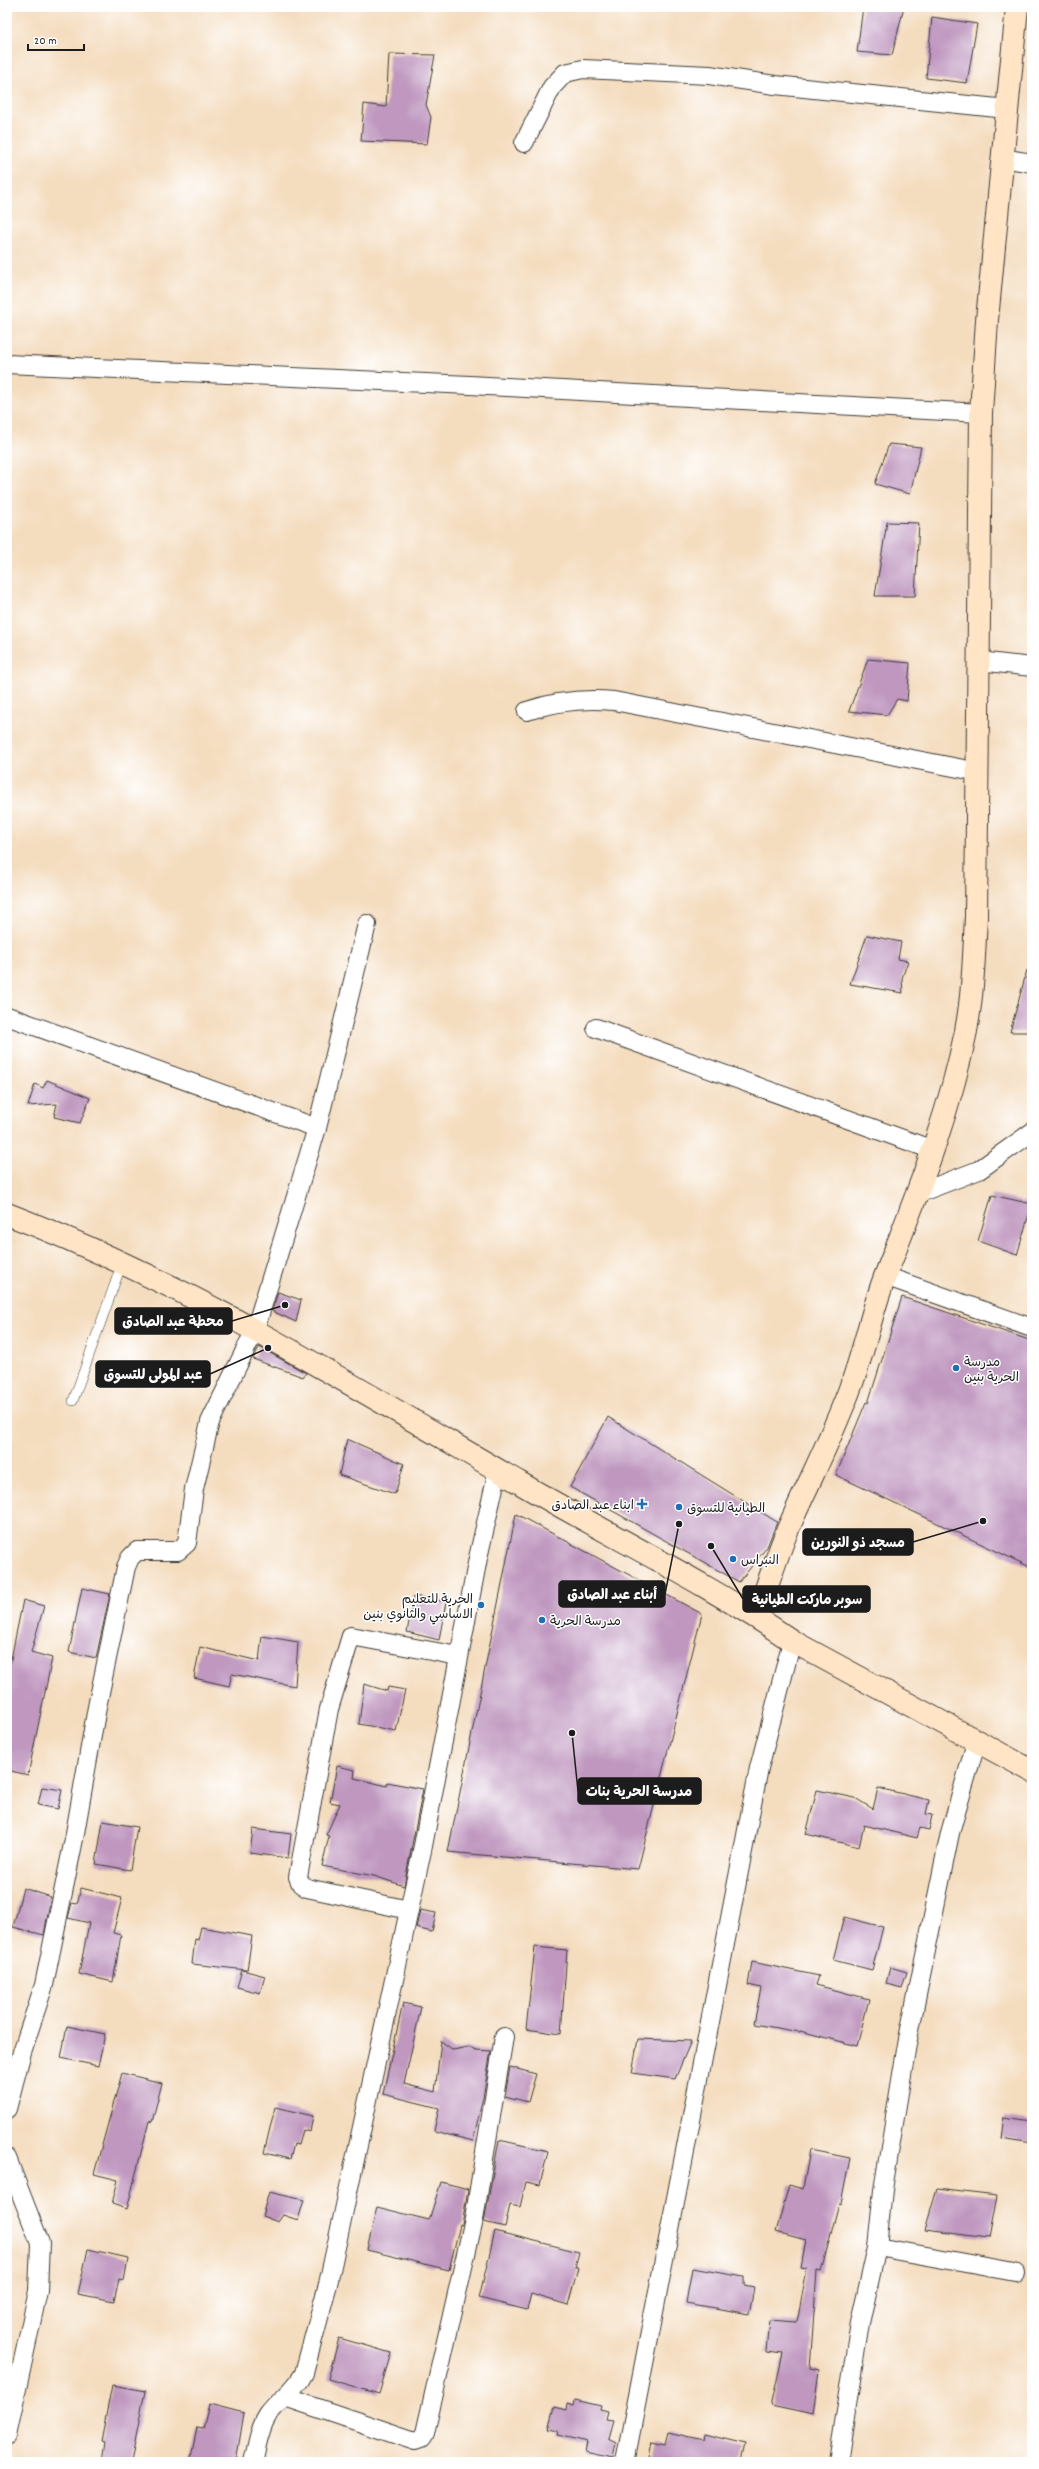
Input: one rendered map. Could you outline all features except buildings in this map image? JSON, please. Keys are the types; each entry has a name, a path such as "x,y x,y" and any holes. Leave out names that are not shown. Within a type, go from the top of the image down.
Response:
{"street":[{"path":"756,1616 788,1530 813,1477 852,1383 886,1276 919,1193 933,1150 952,1090 966,1030 972,983 976,917 979,772 981,412 1002,158 1017,7"},
{"path":"524,143 552,87 565,73 583,69 709,75 791,87 1007,110"},
{"path":"1002,158 1032,163"},
{"path":"7,364 462,385 981,412"},
{"path":"979,661 1032,667"},
{"path":"527,711 553,703 588,699 614,701 979,772"},
{"path":"7,2109 22,2052 44,1985 74,1839 97,1707 126,1567 130,1558 137,1552 178,1551 187,1543 194,1489 210,1422 255,1330 316,1128 367,924"},
{"path":"7,1016 316,1128"},
{"path":"596,1028 933,1150"},
{"path":"919,1193 980,1170 1032,1132"},
{"path":"7,1214 152,1276 255,1330 756,1616 792,1641 1032,1771"},
{"path":"886,1276 1032,1328"},
{"path":"253,2462 262,2425 268,2414 299,2383 304,2373 328,2284 409,1910 458,1656 498,1470"},
{"path":"409,1910 307,1888 301,1884 298,1877 329,1709 351,1636 458,1656"},
{"path":"625,2462 758,1776 792,1641"},
{"path":"838,2462 860,2323 877,2247 883,2190 908,2037 950,1833 976,1742"},
{"path":"285,2397 415,2441 421,2439 425,2432 474,2219 504,2037"},
{"path":"7,2158 40,2243 38,2291 7,2435"},
{"path":"877,2247 1015,2272"}],"lane":[{"path":"73,1401 122,1263"}],"place":[{"name":"محطة عبد الصادق","path":"285,1305"},
{"name":"عبد المولى للتسوق","path":"268,1348"},
{"name":"مدرسة الحرية بنين","path":"956,1368"},
{"name":"ابناء عبد الصادق","path":"642,1504"},
{"name":"الطيانية للتسوق","path":"679,1507"},
{"name":"مسجد ذو النورين","path":"983,1521"},
{"name":"أبناء عبد الصادق","path":"679,1524"},
{"name":"سوبر ماركت الطيانية","path":"711,1546"},
{"name":"النبراس","path":"733,1559"},
{"name":"الحرية للتعليم الاساسي والثانوي بنين","path":"481,1605"},
{"name":"مدرسة الحرية","path":"542,1620"},
{"name":"مدرسة الحرية بنات","path":"572,1733"}]}
